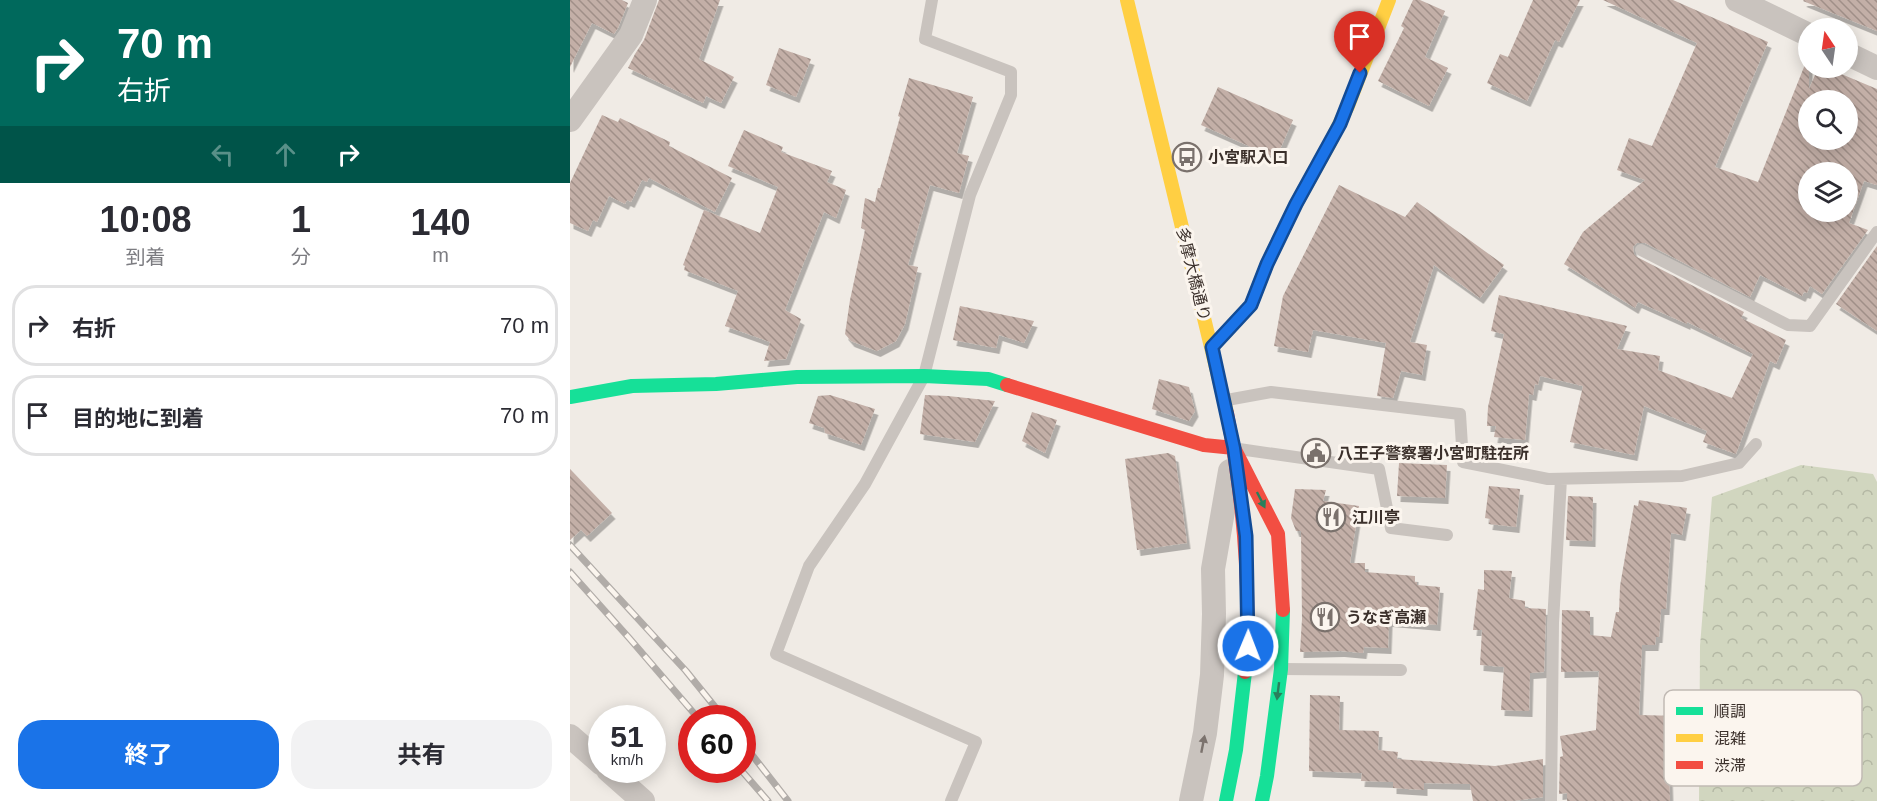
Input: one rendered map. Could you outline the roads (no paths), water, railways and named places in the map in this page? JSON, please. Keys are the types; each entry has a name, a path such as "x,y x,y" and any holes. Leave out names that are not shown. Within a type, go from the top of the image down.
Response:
{"street":[{"path":"570,120 631,35 645,0"},
{"name":"多摩大橋通り","path":"1127,0 1225,400 1246,536 1248,646 1242,712 1226,801"},
{"path":"1212,347 1251,305 1267,264 1296,204 1348,106 1389,0"},
{"path":"1737,0 1798,30"},
{"path":"1858,59 1877,68"},
{"path":"570,397 632,386 717,384 797,377 924,376 988,379 1163,434 1204,445 1234,448"},
{"path":"1234,448 1278,534 1283,614 1281,669 1262,801"},
{"path":"1191,801 1205,733 1212,675 1213,569 1234,448"},
{"path":"570,736 588,752"},
{"path":"623,783 643,801"}],"lane":[{"path":"932,0 925,39 1011,72 1011,95 970,195 924,376 865,484 809,566 776,654 976,742 951,801"},
{"path":"1641,250 1788,325 1810,326 1877,232"},
{"path":"1225,400 1271,392 1460,414 1463,462 1548,479 1682,476 1739,463 1756,444"},
{"path":"1234,448 1379,469 1391,528 1448,535"},
{"path":"1551,801 1552,623 1561,479"},
{"path":"1281,669 1401,670"}],"railway":[{"path":"570,545 686,671 713,705"},
{"path":"570,572 687,705"},
{"path":"756,760 788,801"},
{"path":"752,783 768,801"}],"place":[{"name":"小宮駅入口","path":"1187,157"},
{"name":"八王子警察署小宮町駐在所","path":"1316,453"},
{"name":"江川亭","path":"1331,517"},
{"name":"うなぎ高瀬","path":"1325,617"}]}
